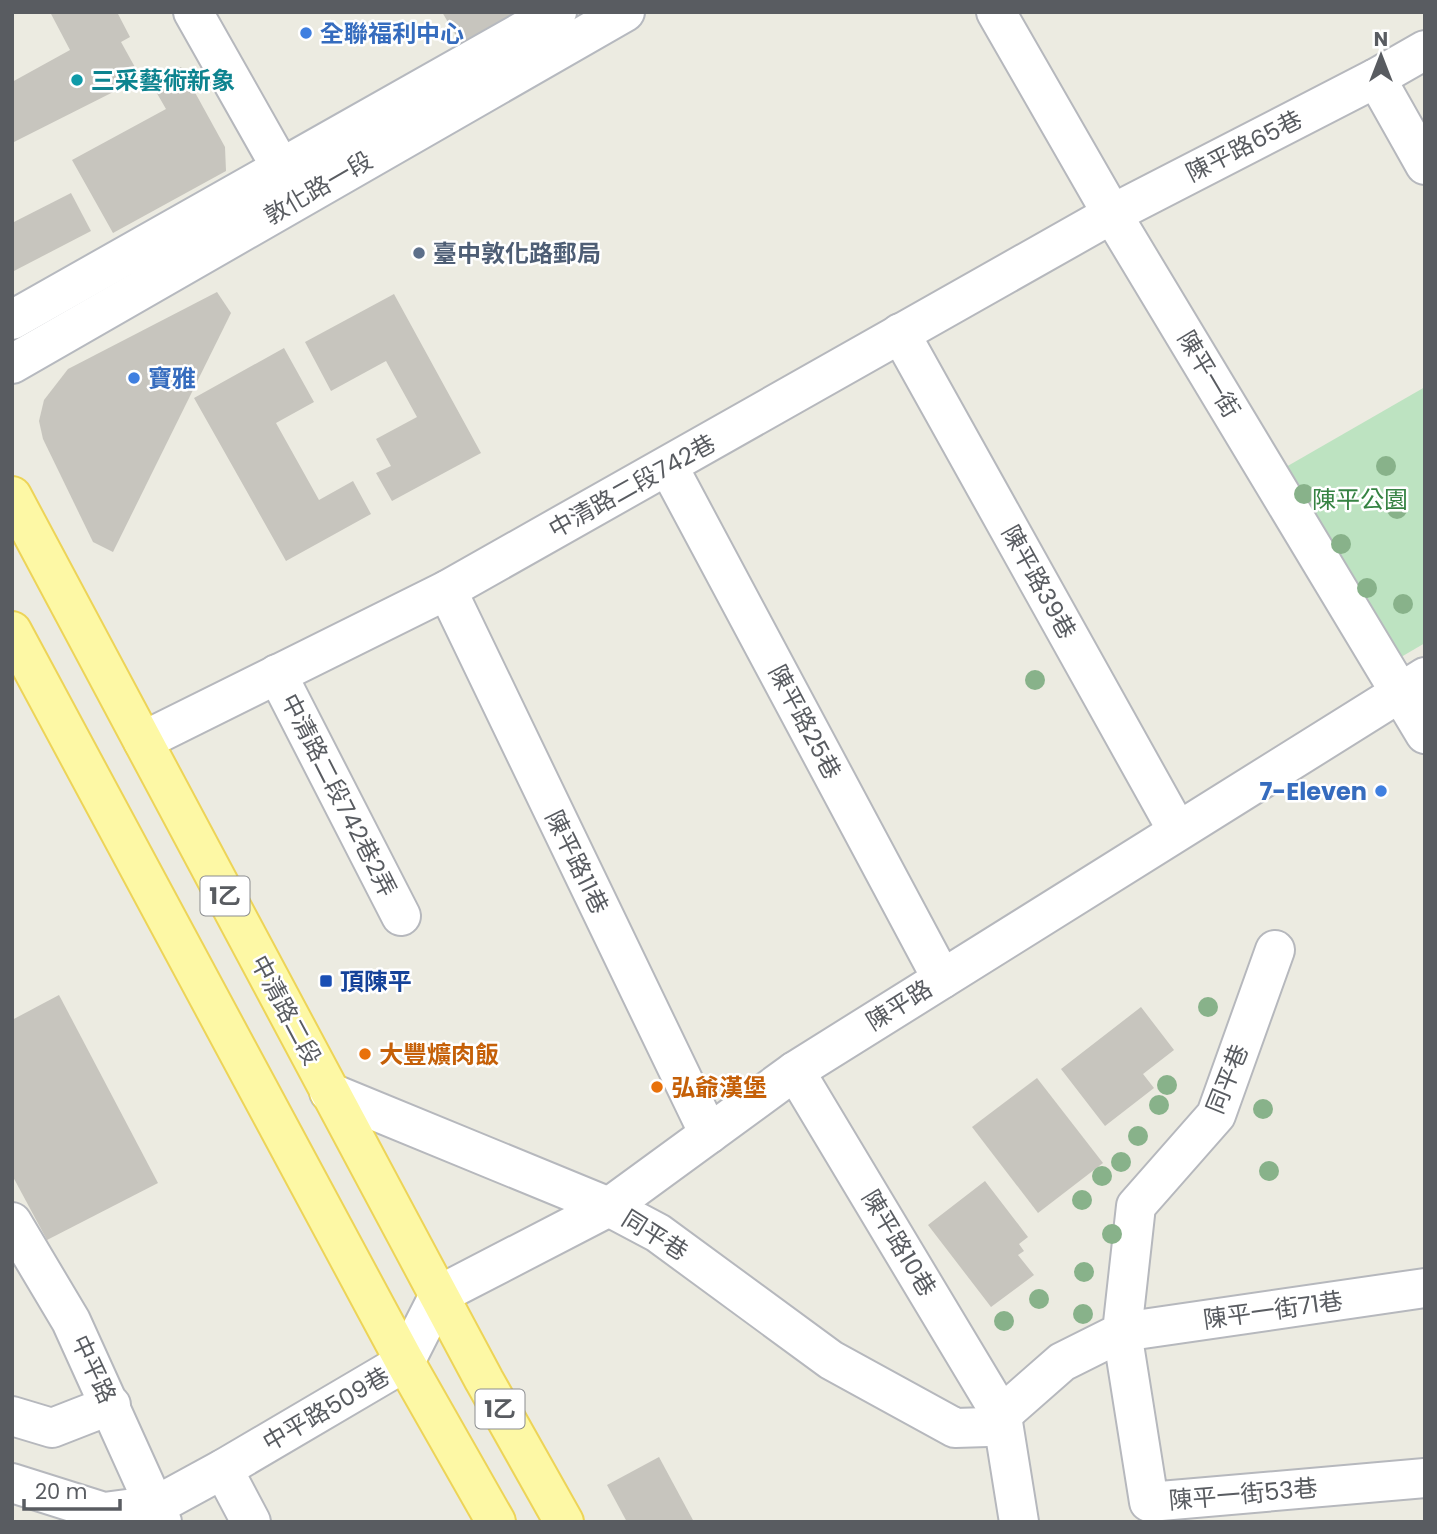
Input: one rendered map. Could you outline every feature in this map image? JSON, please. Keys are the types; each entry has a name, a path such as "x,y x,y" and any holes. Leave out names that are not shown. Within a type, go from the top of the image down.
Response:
{"main road":[{"name":"中清路二段","path":"12,496 329,1092 564,1522"},
{"name":"1乙","path":"12,631 405,1362 496,1522"}],"street":[{"path":"193,12 290,184"},
{"name":"敦化路一段","path":"12,364 557,12"},
{"name":"敦化路一段","path":"12,320 290,184 625,12"},
{"name":"陳平一街","path":"996,12 1112,214 1412,684 1425,734"},
{"name":"陳平路65巷","path":"1112,214 1425,50"},
{"path":"1376,78 1425,165"},
{"name":"中清路二段742巷","path":"143,741 447,590 1112,214"},
{"name":"陳平路39巷","path":"900,333 1177,830"},
{"name":"陳平路25巷","path":"668,466 942,979"},
{"name":"陳平路11巷","path":"447,590 709,1134"},
{"name":"中清路二段742巷2弄","path":"277,674 401,916"},
{"name":"陳平路","path":"439,1295 609,1207 795,1071 1412,684"},
{"name":"同平巷","path":"1122,1332 1136,1206 1216,1115 1275,950"},
{"name":"陳平路10巷","path":"795,1071 1002,1416"},
{"name":"同平巷","path":"329,1092 609,1207 658,1233 831,1360 955,1428 1009,1470"},
{"name":"中平路","path":"12,1222 71,1321 159,1513"},
{"name":"陳平一街71巷","path":"1122,1332 1425,1288"},
{"path":"405,1362 439,1295"},
{"path":"955,1428 988,1427 1062,1362 1122,1332"},
{"name":"陳平一街53巷","path":"1122,1332 1149,1502 1425,1478"},
{"name":"中平路509巷","path":"12,1483 104,1512 159,1513 223,1469 405,1362"},
{"path":"12,1416 52,1428 111,1405"},
{"path":"1002,1416 1019,1522"},
{"path":"223,1469 251,1522"}],"green space":[{"name":"陳平公園","path":"1425,387 1425,643 1384,667 1272,475"}],"building":[{"name":"三采藝術新象","path":"50,12 117,12 130,37 121,42 141,78 12,143 12,82 70,50"},
{"path":"442,12 521,12 462,46"},
{"path":"181,67 225,147 226,171 113,233 72,160 166,109 151,83"},
{"path":"71,193 91,231 12,272 12,223"},
{"path":"217,292 231,313 113,552 93,542 43,439 39,421 44,400 68,369"},
{"path":"394,294 481,453 392,501 376,473 391,466 376,439 417,417 386,361 331,391 305,342"},
{"path":"284,348 314,402 276,423 319,500 353,481 371,514 286,561 194,398"},
{"path":"59,995 158,1183 47,1240 12,1175 12,1020"},
{"path":"1141,1007 1174,1050 1143,1074 1154,1088 1105,1126 1061,1069"},
{"path":"1037,1078 1103,1163 1038,1213 972,1127"},
{"path":"985,1181 1028,1237 1019,1244 1024,1251 1018,1255 1034,1275 991,1307 928,1225"},
{"path":"659,1457 694,1522 627,1522 607,1485"}],"place":[{"name":"全聯福利中心","path":"306,33"},
{"name":"三采藝術新象","path":"77,80"},
{"name":"臺中敦化路郵局","path":"419,253"},
{"name":"寶雅","path":"134,378"},
{"name":"7-Eleven","path":"1381,791"},
{"name":"頂陳平","path":"326,981"},
{"name":"大豐爌肉飯","path":"365,1054"},
{"name":"弘爺漢堡","path":"657,1087"}]}
